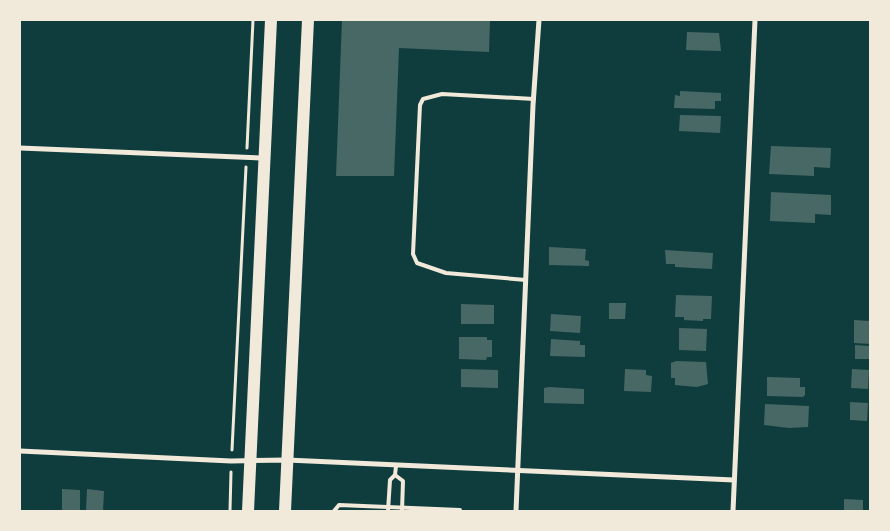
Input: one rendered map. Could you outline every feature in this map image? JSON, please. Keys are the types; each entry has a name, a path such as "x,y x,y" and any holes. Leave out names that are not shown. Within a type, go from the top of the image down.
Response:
{"main road":[{"path":"248,511 271,20"},
{"path":"285,511 308,20"}],"street":[{"path":"516,511 539,20"},
{"path":"733,511 754,20"},
{"path":"20,148 264,158"},
{"path":"20,451 249,462 287,460 734,480"}],"lane":[{"path":"526,280 446,273 417,263 412,254 419,115 423,99 430,96 479,96 534,99"},
{"path":"388,509 390,480 395,475 396,466"},
{"path":"395,475 403,481 402,509"},
{"path":"334,511 339,505 388,509 460,510"}],"path":[{"path":"247,145 253,20"},
{"path":"232,444 246,171"},
{"path":"230,511 231,479"}],"building":[{"path":"342,20 490,20 489,52 399,48 394,176 336,176"},
{"path":"687,32 719,33 721,51 686,50"},
{"path":"680,91 721,93 721,101 715,101 715,109 674,108 675,95 680,96"},
{"path":"680,115 721,116 720,133 679,131"},
{"path":"771,146 831,148 830,168 814,167 814,176 769,174"},
{"path":"771,192 831,195 831,215 815,214 815,223 770,221"},
{"path":"549,247 586,249 585,260 589,261 589,266 549,265"},
{"path":"665,250 713,253 712,269 675,267 675,264 666,264"},
{"path":"676,295 712,296 711,319 703,319 703,321 684,320 684,317 675,317"},
{"path":"609,303 626,303 625,319 609,319"},
{"path":"461,304 494,305 494,324 461,324"},
{"path":"551,314 581,316 580,333 550,331"},
{"path":"854,320 870,321 870,344 854,343"},
{"path":"679,328 707,329 706,351 679,350"},
{"path":"459,337 487,337 487,340 492,340 492,357 487,357 486,360 459,359"},
{"path":"551,339 580,341 580,345 585,345 585,357 550,356"},
{"path":"855,345 869,346 869,359 855,359"},
{"path":"676,361 706,362 708,384 697,387 675,385 675,378 671,378 671,363"},
{"path":"461,369 498,370 498,388 461,387"},
{"path":"625,369 646,370 646,375 652,376 651,392 624,391"},
{"path":"852,369 869,370 868,389 851,388"},
{"path":"767,377 800,378 800,387 805,387 805,395 803,397 767,396"},
{"path":"544,388 584,389 584,404 544,403"},
{"path":"850,402 868,403 867,421 850,420"},
{"path":"765,404 809,406 808,427 789,428 764,425"},
{"path":"62,489 80,490 80,511 62,511"},
{"path":"87,489 104,491 103,511 86,511"},
{"path":"844,499 863,500 863,511 844,511"}]}
